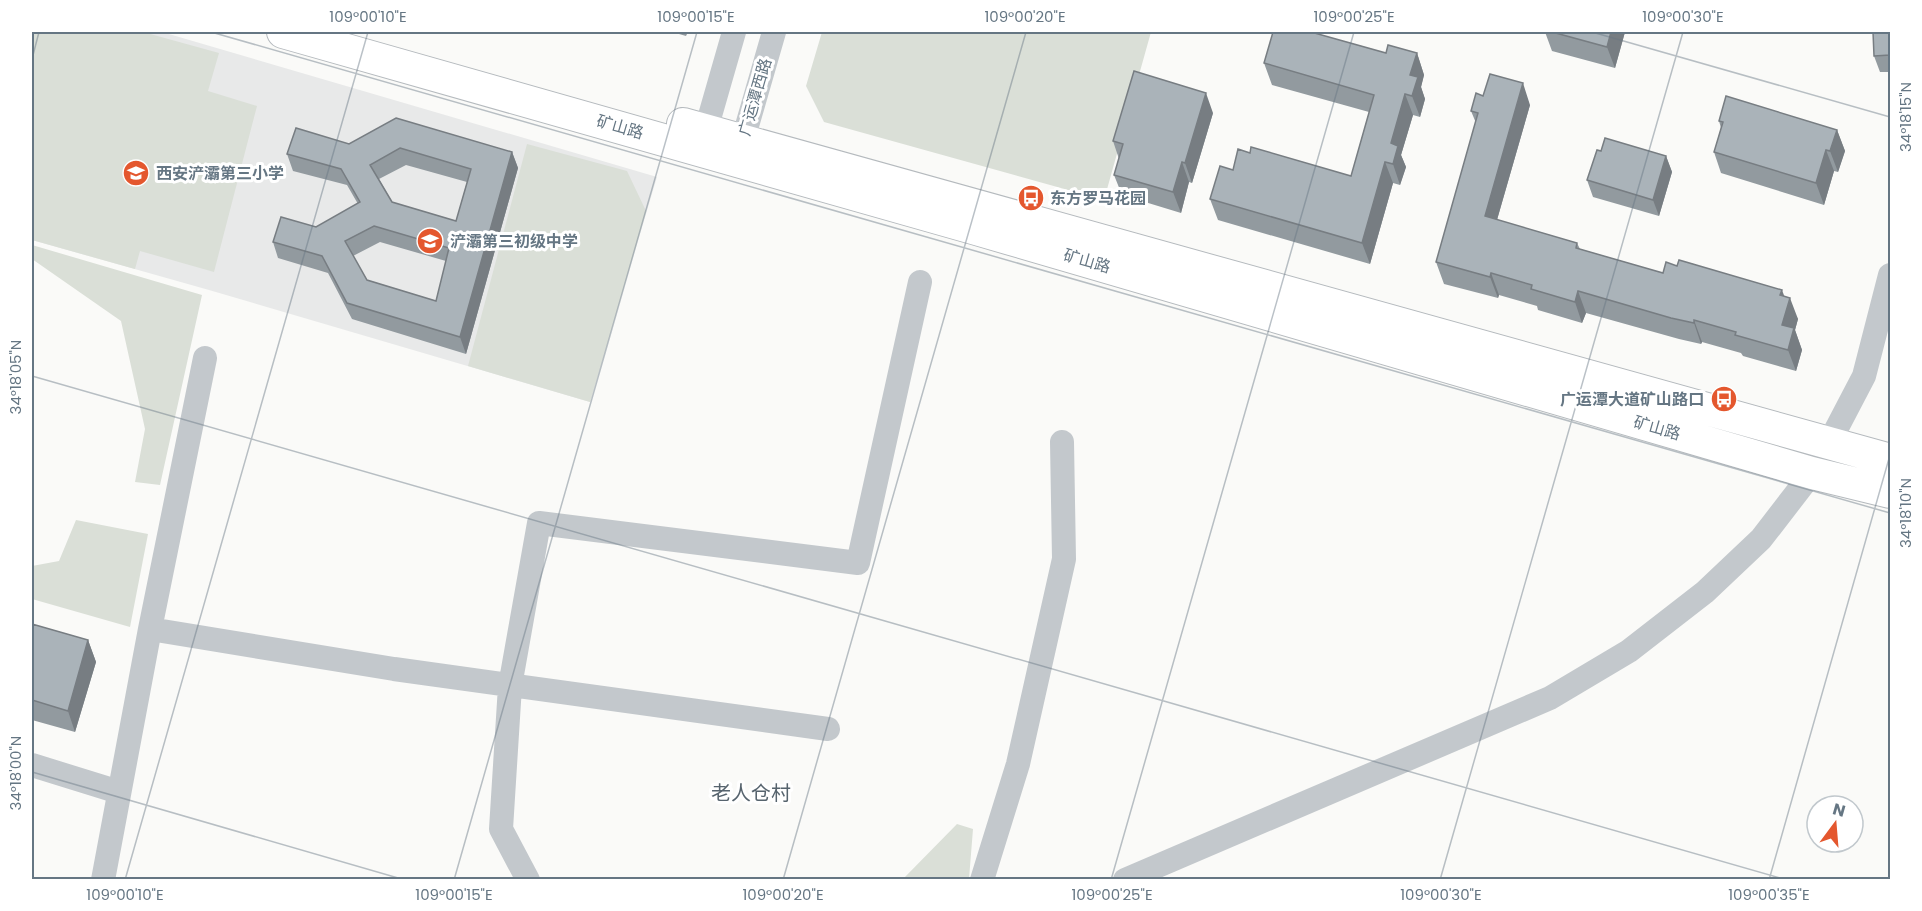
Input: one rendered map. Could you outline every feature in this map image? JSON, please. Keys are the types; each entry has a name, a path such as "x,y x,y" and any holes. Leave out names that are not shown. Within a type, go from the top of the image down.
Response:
{"main road":[{"name":"矿山路","path":"283,32 703,140"},
{"name":"矿山路","path":"357,32 740,151 1830,442 1890,460"},
{"name":"矿山路","path":"740,151 973,228 1883,492"}],"street":[{"path":"703,140 734,32"},
{"name":"广运潭西路","path":"740,151 774,32"},
{"path":"1830,442 1864,376 1890,275"},
{"path":"528,879 501,829 510,686 539,523 858,563 920,282"},
{"path":"103,879 204,358"},
{"path":"982,879 1018,764 1064,559 1062,442"},
{"path":"1125,879 1560,693 1629,651 1705,592 1761,539 1812,473"},
{"path":"150,629 510,686 828,729"},
{"path":"32,765 119,792"}],"shaded area":[{"name":"浐灞第三初级中学","path":"32,32 162,32 657,177 590,402 32,240"},
{"name":"西安浐灞第三小学","path":"32,32 143,32 219,53 208,91 257,106 214,272 140,251 135,269 32,240"},
{"path":"822,32 1151,32 1104,200 824,122 806,86"},
{"path":"527,144 627,171 646,211 590,402 468,366"},
{"path":"32,245 202,295 160,485 135,482 145,429 121,321 32,259"},
{"path":"76,520 148,534 130,627 32,599 32,566 59,561"},
{"path":"957,824 973,829 969,879 903,879"}],"building":[{"path":"1273,32 1311,32 1386,53 1388,45 1417,53 1410,75 1418,77 1412,96 1405,94 1391,143 1398,146 1393,164 1385,162 1362,243 1210,199 1220,166 1233,170 1238,149 1250,153 1251,147 1351,176 1374,95 1264,63"},
{"path":"1552,32 1611,32 1607,47"},
{"path":"1873,32 1890,32 1890,55 1874,56"},
{"path":"1134,71 1206,93 1185,163 1182,162 1173,192 1114,175 1123,144 1113,141"},
{"path":"1490,74 1523,83 1485,216 1577,243 1576,248 1663,273 1666,262 1677,266 1679,260 1782,290 1780,295 1790,298 1782,325 1794,328 1788,350 1735,335 1736,332 1694,320 1694,323 1671,318 1578,291 1575,302 1531,289 1532,285 1491,273 1490,277 1436,262 1478,113 1471,111 1476,93 1483,96"},
{"path":"1726,96 1837,130 1830,151 1826,150 1816,183 1714,152 1723,122 1719,121"},
{"path":"396,118 512,152 460,337 347,303 322,256 273,242 281,217 316,227 360,202 341,169 287,154 296,128 349,144","holes":["400,148 471,169 456,221 392,202 370,165","374,226 449,248 436,301 367,280 345,241"]},
{"path":"1605,138 1666,156 1653,200 1587,180 1597,150 1601,151"},
{"path":"32,624 88,640 68,711 32,700"}],"place":[{"name":"西安浐灞第三小学","path":"136,173"},
{"name":"东方罗马花园","path":"1031,198"},
{"name":"浐灞第三初级中学","path":"430,241"},
{"name":"广运潭大道矿山路口","path":"1724,399"}],"district":[{"name":"老人仓村","path":"751,793"}]}
